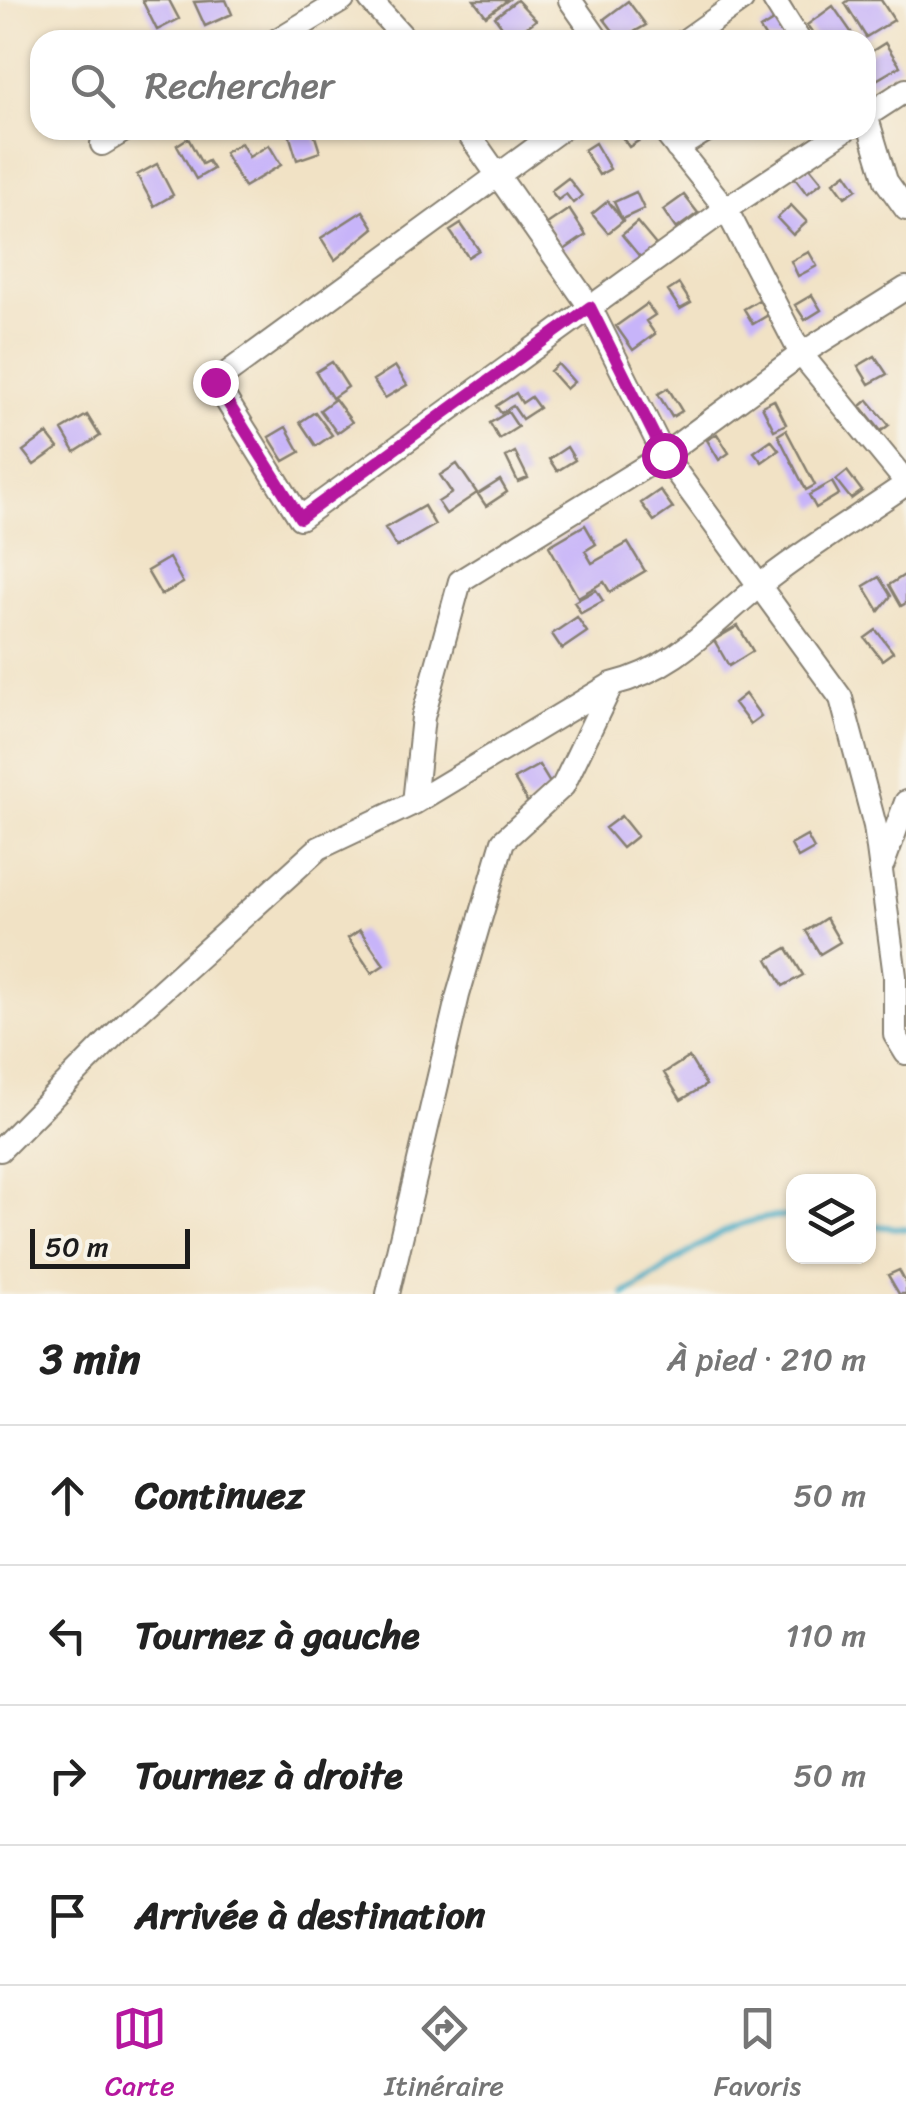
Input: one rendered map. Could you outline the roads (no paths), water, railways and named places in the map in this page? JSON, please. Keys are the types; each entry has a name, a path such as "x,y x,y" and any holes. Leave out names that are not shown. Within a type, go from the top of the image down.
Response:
{"street":[{"path":"294,30 343,0"},
{"path":"370,0 397,30"},
{"path":"570,0 591,30"},
{"path":"700,30 742,0"},
{"path":"774,0 793,30"},
{"path":"876,110 906,90"},
{"path":"102,144 109,140"},
{"path":"473,140 590,307 664,455 841,698 875,826 895,976 896,1035 906,1053"},
{"path":"546,140 215,382 300,518 726,208 830,140"},
{"path":"0,1150 130,1020 320,848 414,803 612,684 642,677 686,650 760,585 906,483 800,354 726,208 671,140"},
{"path":"873,140 886,181 906,209"},
{"path":"414,803 423,717 460,582 664,455 800,354 906,288"},
{"path":"388,1294 458,996 503,841 562,786 612,684"},
{"path":"881,869 906,802"}],"waterway":[{"path":"624,1294 725,1231 747,1222 786,1217"},
{"path":"876,1226 906,1229"}]}
